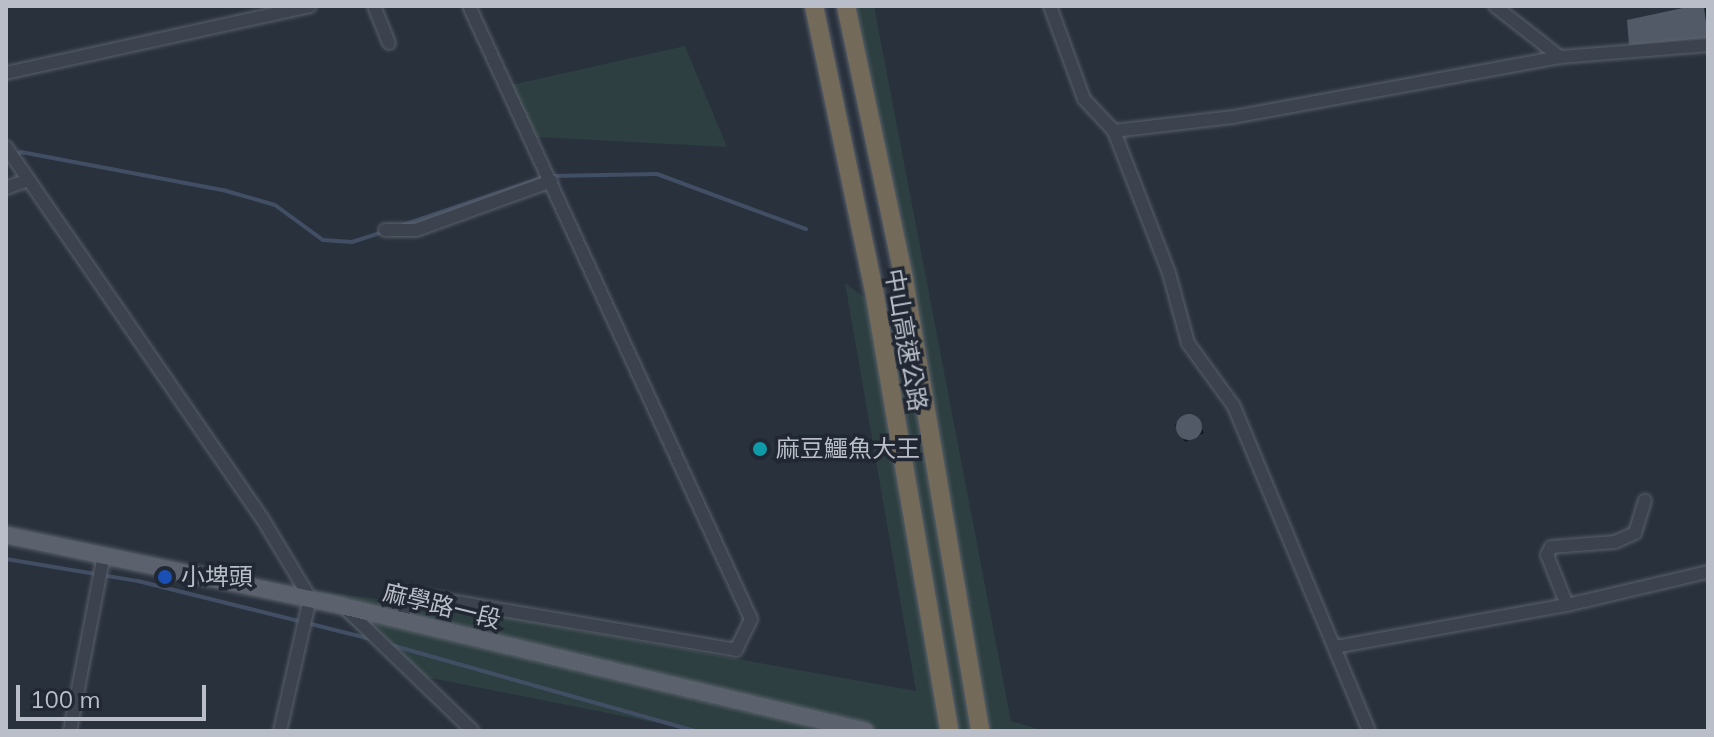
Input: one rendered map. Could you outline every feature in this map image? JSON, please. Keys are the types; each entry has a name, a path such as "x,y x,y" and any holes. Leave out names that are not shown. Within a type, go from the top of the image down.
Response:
{"highway":[{"name":"中山高速公路","path":"814,6 874,290 949,731"},
{"name":"中山高速公路","path":"846,6 904,280 980,731"}],"main road":[{"name":"麻學路一段","path":"6,535 101,568 310,598 865,731"}],"lane":[{"path":"6,73 310,6"},
{"path":"374,6 389,43"},
{"path":"401,620 409,594 736,650 751,619 469,6"},
{"path":"1050,6 1084,99 1114,131 1169,273 1188,343 1233,405 1369,731"},
{"path":"1495,6 1560,57"},
{"path":"1114,131 1233,117 1560,57 1708,45"},
{"path":"6,147 11,160 28,180 262,518 310,598 280,731"},
{"path":"6,188 28,180"},
{"path":"385,230 416,230 551,181"},
{"path":"1567,605 1547,555 1551,547 1615,542 1635,533 1645,501"},
{"path":"70,731 101,568"},
{"path":"1335,647 1567,605 1708,572"},
{"path":"342,606 473,731"}],"shaded area":[{"path":"853,6 874,6 1011,721 1045,731 698,731 406,673 313,591 453,608 916,691 845,283 917,336"},
{"path":"685,46 727,147 537,137 511,85"}],"building":[{"path":"1704,6 1708,38 1629,45 1627,20"},
{"path":"1189,414 1198,418 1202,427 1198,436 1189,440 1180,436 1176,427 1180,418"}],"waterway":[{"path":"6,159 21,152 223,190 275,205 323,240 352,242 383,232"},
{"path":"551,176 657,174 806,229"},
{"path":"403,225 542,178"},
{"path":"6,559 138,581 371,639"},
{"path":"391,645 695,731"}],"place":[{"name":"麻豆鱷魚大王","path":"760,449"},
{"name":"小埤頭","path":"165,577"}]}
